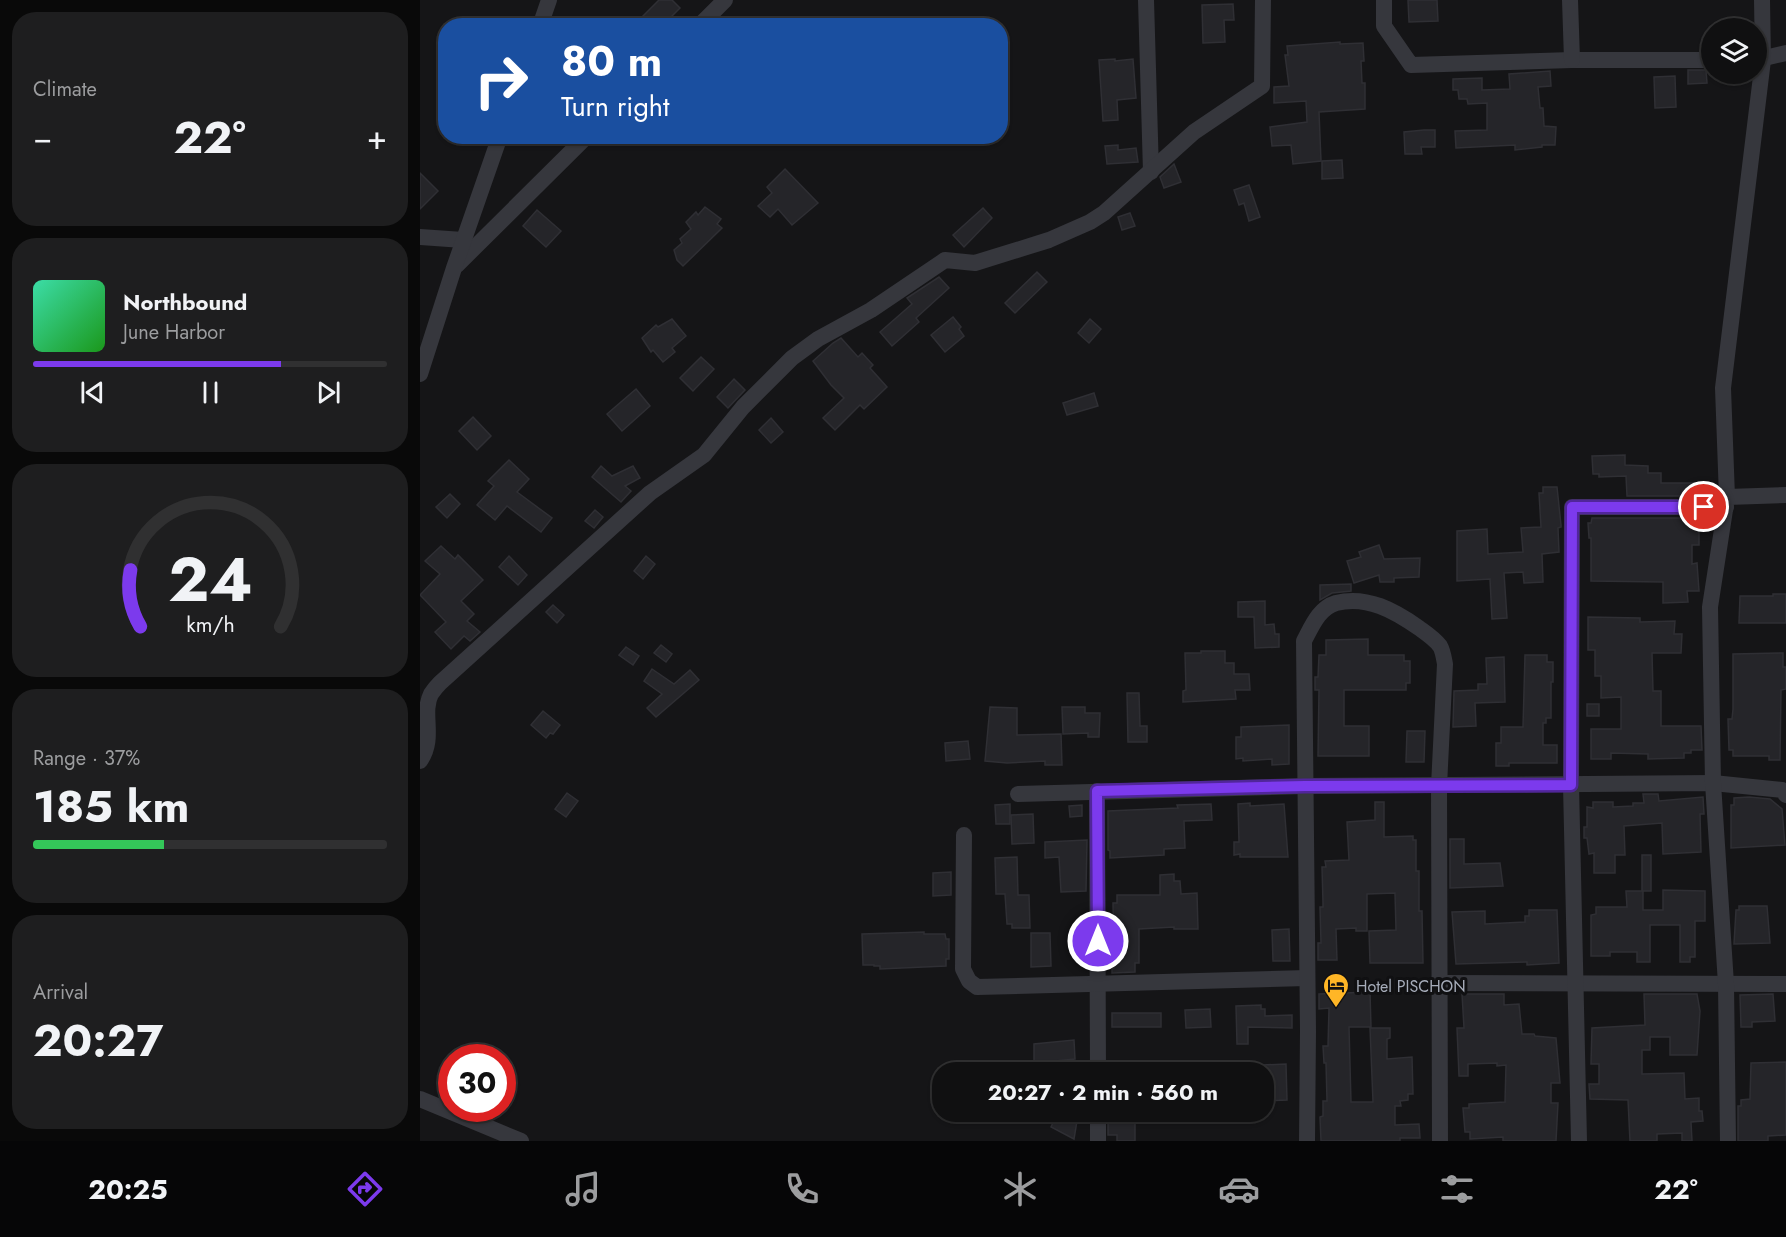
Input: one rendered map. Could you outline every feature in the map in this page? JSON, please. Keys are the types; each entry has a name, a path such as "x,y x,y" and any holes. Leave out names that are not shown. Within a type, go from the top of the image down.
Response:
{"street":[{"path":"543,18 549,0"},
{"path":"707,18 725,0"},
{"path":"1146,0 1151,172"},
{"path":"420,761 427,747 428,707 431,695 440,683 650,493 704,455 742,407 792,358 818,339 871,310 945,260 975,263 1049,240 1104,213 1194,132 1262,86 1263,0"},
{"path":"1384,0 1384,26 1411,65 1572,60 1701,60"},
{"path":"1570,0 1572,60"},
{"path":"1761,18 1762,0"},
{"path":"1767,58 1786,53"},
{"path":"1728,1141 1726,984 1713,783 1710,608 1726,502 1723,388 1757,84"},
{"path":"420,374 497,144"},
{"path":"454,268 579,144"},
{"path":"420,237 464,240"},
{"path":"1579,1141 1571,785 1572,507 1726,502 1786,495"},
{"path":"1307,1141 1304,641 1318,615 1335,603 1362,602 1383,606 1405,618 1441,647 1445,664 1439,786 1440,1141"},
{"path":"1018,794 1305,786 1713,783 1782,790 1786,795"},
{"path":"1097,791 1098,1062"},
{"path":"964,835 963,969 969,981 977,987 1307,978"},
{"path":"1440,983 1786,984"},
{"path":"420,1099 521,1141"},
{"path":"1098,1122 1098,1141"}],"building":[{"path":"659,0 672,0 680,8 670,18 641,18"},
{"path":"1408,0 1437,0 1438,21 1409,22"},
{"path":"1233,4 1234,20 1224,20 1225,42 1203,43 1202,5"},
{"path":"1340,42 1340,44 1363,43 1364,61 1361,61 1362,83 1365,83 1365,109 1319,112 1321,161 1293,164 1291,145 1272,146 1270,127 1307,122 1306,101 1274,103 1274,87 1289,86 1285,55 1288,55 1287,46"},
{"path":"1115,59 1115,61 1133,59 1136,98 1117,100 1118,120 1103,121 1099,60"},
{"path":"1688,70 1701,70 1701,83 1688,84"},
{"path":"1550,71 1551,86 1538,87 1544,126 1556,127 1555,145 1515,150 1515,145 1456,148 1455,131 1487,130 1487,103 1468,104 1467,99 1459,99 1458,90 1453,90 1453,79 1482,78 1482,90 1510,89 1509,74"},
{"path":"1675,76 1676,107 1655,108 1654,77"},
{"path":"1435,130 1435,147 1421,147 1422,154 1405,154 1404,132"},
{"path":"1118,145 1118,150 1136,148 1138,162 1107,164 1105,146"},
{"path":"1342,160 1343,178 1322,179 1322,161"},
{"path":"1174,164 1181,182 1164,188 1160,177"},
{"path":"785,169 818,203 792,225 778,209 770,217 758,206 772,193 767,187"},
{"path":"420,173 438,191 420,209"},
{"path":"1249,185 1260,217 1249,221 1244,203 1239,205 1234,190"},
{"path":"705,207 721,219 717,224 722,228 683,266 677,260 674,250 682,243 680,239 691,229 686,222 696,212 698,215"},
{"path":"983,208 992,218 964,247 953,235"},
{"path":"537,210 561,231 546,247 523,226"},
{"path":"1130,213 1135,226 1122,230 1118,217"},
{"path":"1037,272 1047,282 1015,313 1005,303"},
{"path":"939,277 949,288 916,318 919,322 892,346 880,332 912,304 907,298"},
{"path":"953,317 961,327 959,329 964,336 945,352 931,335"},
{"path":"672,319 686,336 672,348 675,352 663,362 653,350 651,352 642,338 656,325 658,327"},
{"path":"1090,319 1101,329 1089,343 1078,333"},
{"path":"841,338 858,357 862,353 873,365 870,368 887,387 864,409 860,405 835,430 823,418 844,398 813,361"},
{"path":"701,357 714,369 693,391 680,378"},
{"path":"734,379 745,390 728,408 717,397"},
{"path":"636,389 650,406 622,431 607,414"},
{"path":"1094,393 1098,406 1067,415 1063,403"},
{"path":"473,417 491,436 477,450 459,431"},
{"path":"771,418 783,432 771,443 759,430"},
{"path":"1625,455 1625,465 1648,466 1648,473 1661,473 1661,483 1693,483 1693,496 1627,496 1626,476 1599,477 1599,474 1593,474 1592,456"},
{"path":"509,460 529,479 517,492 552,518 541,532 507,506 495,520 477,505 494,486 488,481"},
{"path":"601,466 612,476 633,466 640,478 625,486 631,491 621,502 592,477"},
{"path":"1543,487 1557,487 1561,525 1558,528 1559,552 1542,554 1543,582 1524,583 1523,572 1504,573 1507,618 1492,619 1490,579 1457,581 1457,531 1487,529 1488,554 1523,552 1521,528 1541,527 1539,493 1543,493"},
{"path":"450,494 460,504 447,518 436,507"},
{"path":"595,510 603,517 594,528 585,521"},
{"path":"1592,518 1699,518 1699,545 1692,545 1692,564 1697,563 1699,591 1687,591 1688,602 1663,603 1663,582 1591,581 1591,538 1589,538 1588,523 1591,523"},
{"path":"1379,545 1384,559 1420,558 1419,577 1394,578 1394,582 1380,582 1379,575 1354,583 1347,561 1361,557 1359,552"},
{"path":"441,546 455,559 458,555 483,580 461,601 474,614 467,621 480,632 470,641 464,636 451,649 435,632 446,622 420,595 440,574 425,561"},
{"path":"509,556 527,575 518,585 499,567"},
{"path":"646,556 655,564 643,579 634,571"},
{"path":"1351,584 1351,591 1332,593 1320,600 1320,585"},
{"path":"1773,594 1786,594 1786,623 1739,623 1740,596 1773,596"},
{"path":"1265,601 1265,625 1274,624 1275,634 1279,634 1279,647 1255,648 1254,617 1238,617 1238,602"},
{"path":"553,605 564,615 557,623 546,612"},
{"path":"1588,617 1640,618 1640,622 1675,621 1674,634 1682,634 1681,653 1652,653 1653,691 1661,691 1661,726 1701,726 1702,750 1691,750 1691,753 1684,753 1684,758 1648,759 1648,754 1611,753 1611,759 1591,759 1591,729 1621,729 1621,697 1601,698 1601,676 1595,676 1595,650 1588,650"},
{"path":"1368,639 1368,655 1404,655 1404,661 1410,661 1410,683 1406,683 1406,690 1344,690 1344,726 1369,726 1369,756 1318,756 1319,690 1315,690 1315,677 1318,677 1319,655 1326,655 1326,640"},
{"path":"661,645 672,654 666,662 654,653"},
{"path":"626,647 639,656 633,665 619,655"},
{"path":"1201,651 1225,651 1225,663 1234,663 1234,674 1249,674 1250,690 1235,690 1236,699 1183,702 1183,691 1186,690 1185,653 1201,653"},
{"path":"1783,653 1783,667 1786,667 1786,689 1781,690 1780,760 1769,760 1769,756 1733,756 1733,750 1729,750 1728,719 1732,719 1733,709 1733,654"},
{"path":"1525,655 1547,655 1547,662 1553,662 1551,718 1546,718 1546,723 1543,723 1543,745 1557,745 1557,763 1509,763 1509,766 1496,766 1496,743 1501,743 1501,727 1523,727"},
{"path":"1504,657 1505,702 1475,703 1476,726 1453,727 1454,691 1478,690 1478,684 1487,684 1486,658"},
{"path":"652,669 674,684 690,670 699,680 656,717 647,708 662,694 644,681"},
{"path":"1127,693 1139,693 1140,726 1147,726 1147,742 1128,742"},
{"path":"1587,704 1599,704 1599,716 1587,716"},
{"path":"990,707 1017,708 1017,735 1061,734 1062,765 1045,765 1045,761 1007,763 985,761"},
{"path":"1062,707 1085,707 1085,713 1100,713 1099,737 1088,737 1088,733 1063,734"},
{"path":"543,711 560,725 553,734 550,733 546,738 531,725"},
{"path":"1289,725 1289,764 1272,765 1272,759 1243,761 1243,758 1236,759 1236,737 1241,737 1241,727"},
{"path":"1407,731 1425,731 1424,762 1406,762"},
{"path":"968,741 970,759 946,761 945,743"},
{"path":"567,793 578,801 566,817 555,809"},
{"path":"1643,794 1658,794 1659,801 1703,797 1704,814 1700,814 1701,852 1663,854 1662,823 1624,826 1625,855 1615,855 1615,873 1594,873 1594,853 1589,854 1587,838 1584,838 1584,827 1587,827 1587,807 1593,808 1593,802 1613,802 1613,807 1633,806 1633,803 1644,803"},
{"path":"1734,798 1770,799 1782,809 1785,845 1731,848 1731,805 1734,805"},
{"path":"1375,802 1384,802 1384,837 1413,836 1413,840 1416,840 1419,911 1422,911 1423,963 1370,963 1369,931 1396,930 1395,893 1367,894 1367,931 1356,931 1356,928 1336,929 1337,960 1318,960 1318,943 1321,943 1320,907 1323,907 1322,867 1326,867 1325,861 1349,860 1347,822 1375,820"},
{"path":"1250,803 1250,806 1284,804 1288,857 1234,855 1234,842 1239,842 1238,804"},
{"path":"1010,804 1010,824 996,824 995,805"},
{"path":"1211,804 1212,820 1184,821 1185,848 1164,849 1164,855 1110,858 1108,811"},
{"path":"1082,805 1082,816 1070,817 1069,806"},
{"path":"1033,814 1034,843 1012,844 1011,815"},
{"path":"1450,839 1464,839 1464,864 1500,863 1503,886 1450,888"},
{"path":"1087,840 1086,891 1061,892 1059,857 1045,858 1045,842"},
{"path":"1642,855 1651,855 1651,891 1643,891 1643,910 1663,910 1663,890 1705,891 1705,921 1695,921 1695,957 1690,957 1690,962 1680,962 1680,925 1650,925 1650,962 1637,962 1637,952 1610,952 1610,956 1591,956 1591,915 1596,914 1596,907 1627,907 1626,891 1642,891"},
{"path":"1017,857 1018,895 1029,895 1030,928 1012,928 1012,924 1007,924 1005,894 996,894 995,858"},
{"path":"951,872 951,895 933,896 933,873"},
{"path":"1174,874 1174,881 1180,881 1181,894 1197,893 1198,929 1174,929 1174,927 1139,929 1139,963 1135,963 1135,972 1112,973 1114,968 1113,903 1117,903 1117,895 1160,895 1160,875"},
{"path":"1739,906 1767,906 1770,943 1734,944 1736,910 1739,910"},
{"path":"1529,910 1557,910 1559,963 1456,964 1452,912 1485,911 1485,924 1525,922 1525,916 1529,916"},
{"path":"1289,929 1290,961 1273,961 1272,930"},
{"path":"924,932 924,934 945,934 946,939 949,939 949,959 946,959 946,966 880,969 880,966 863,965 862,934"},
{"path":"1031,933 1050,933 1051,966 1031,967"},
{"path":"1370,992 1371,1027 1349,1027 1351,1102 1373,1102 1370,1028 1390,1028 1390,1038 1387,1039 1387,1059 1412,1057 1413,1094 1408,1094 1408,1100 1400,1101 1401,1106 1395,1106 1395,1125 1419,1124 1420,1138 1400,1138 1400,1141 1321,1141 1320,1117 1323,1116 1323,1101 1327,1101 1323,1046 1328,1046 1329,1008 1319,1009 1319,994"},
{"path":"1462,994 1504,994 1504,1005 1519,1004 1522,1034 1556,1038 1560,1083 1551,1083 1551,1103 1558,1103 1556,1141 1503,1141 1503,1137 1470,1139 1470,1132 1465,1132 1463,1108 1469,1108 1469,1104 1505,1102 1506,1065 1468,1064 1468,1076 1459,1076 1457,1028 1464,1028"},
{"path":"1644,994 1697,994 1700,1011 1697,1055 1670,1055 1670,1037 1650,1037 1650,1050 1642,1050 1642,1074 1684,1073 1685,1099 1699,1098 1699,1111 1702,1111 1703,1121 1691,1122 1692,1141 1682,1141 1682,1133 1657,1134 1657,1141 1630,1141 1628,1100 1590,1099 1589,1084 1599,1084 1599,1064 1591,1064 1592,1028 1645,1025"},
{"path":"1773,994 1775,1021 1752,1022 1752,1027 1741,1027 1740,995"},
{"path":"1261,1005 1261,1009 1265,1009 1265,1016 1292,1015 1292,1028 1248,1027 1248,1044 1237,1044 1236,1006"},
{"path":"1210,1009 1211,1027 1186,1028 1185,1010"},
{"path":"1112,1013 1161,1013 1161,1027 1112,1027"},
{"path":"1074,1040 1075,1059 1034,1062 1034,1044"},
{"path":"1786,1062 1786,1135 1768,1136 1768,1141 1738,1141 1738,1106 1741,1106 1741,1100 1750,1099 1751,1063"},
{"path":"1286,1064 1287,1100 1274,1101 1274,1065"},
{"path":"1053,1122 1077,1122 1074,1139 1051,1127"},
{"path":"1108,1122 1135,1122 1135,1141 1117,1141 1117,1135 1108,1135"}],"place":[{"name":"Hotel PISCHON","path":"1336,1009"}],"route":[{"path":"1098,941 1097,791 1305,786 1571,785 1572,507 1704,507"}]}
